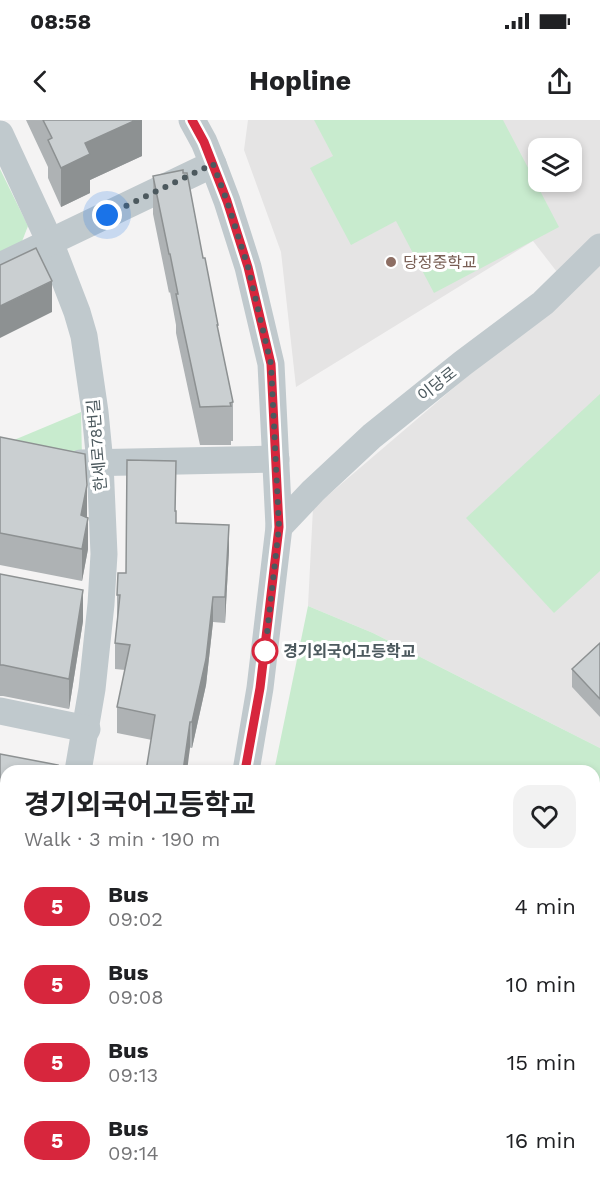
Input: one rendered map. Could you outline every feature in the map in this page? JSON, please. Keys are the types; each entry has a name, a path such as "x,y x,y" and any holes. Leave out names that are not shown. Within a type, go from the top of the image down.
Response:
{"street":[{"path":"192,120 204,142 227,201 248,267 271,364 279,527 260,688 247,765"},
{"name":"한세로78번길","path":"0,134 50,242 77,312 84,336 93,395 104,554 90,602 92,689 79,765"},
{"path":"0,266 213,164"},
{"name":"이당로","path":"279,527 313,491 372,436 543,303 600,247"},
{"path":"56,462 276,459"},
{"path":"0,711 87,729"}],"shaded area":[{"name":"당정중학교","path":"248,120 600,120 600,238 557,272 533,241 296,387 281,252 244,150"},
{"name":"경기외국어고등학교","path":"600,263 600,748 373,633 308,606 313,508"}],"green space":[{"path":"314,120 503,120 528,168 528,192 541,192 559,227 434,293 396,221 351,245 310,168 333,156"},
{"path":"0,169 28,226 21,244 0,254"},
{"path":"600,394 600,571 554,613 466,518"},
{"path":"81,412 82,458 23,449 14,440"},
{"path":"308,606 373,633 600,748 600,765 275,765"}],"building":[{"path":"43,120 136,120 85,143 90,154 61,168 48,140 52,138"},
{"path":"183,170 183,173 187,173 203,258 205,258 233,402 230,403 231,406 200,407 176,294 178,294 153,176"},
{"path":"36,248 52,281 0,306 0,265"},
{"path":"0,437 85,454 87,485 81,515 88,518 82,549 0,533"},
{"path":"127,460 176,461 176,523 229,525 225,597 213,597 206,659 192,722 190,722 184,765 147,765 155,715 117,707 130,645 115,643 120,595 117,595 118,573 126,573"},
{"path":"0,574 83,590 69,679 0,665"},
{"path":"600,643 600,699 572,669"},
{"path":"0,754 58,765 0,765"}],"bus line":[{"name":"5","path":"192,120 204,142 227,201 248,267 271,364 279,527 260,688 246,765"}],"place":[{"name":"당정중학교","path":"391,262"},
{"name":"경기외국어고등학교","path":"265,651"}],"route":[{"path":"107,215 213,164 248,267 271,364 279,527 265,651"}]}
